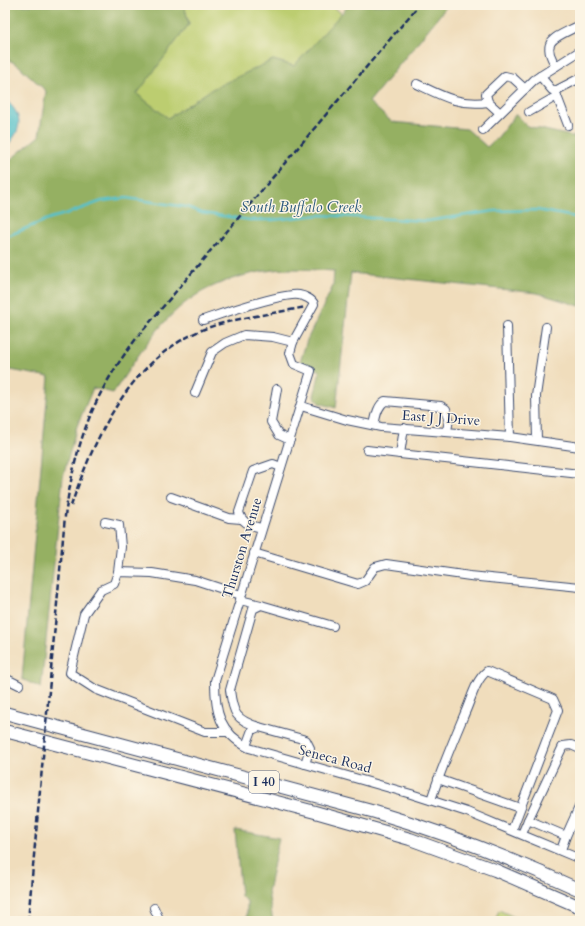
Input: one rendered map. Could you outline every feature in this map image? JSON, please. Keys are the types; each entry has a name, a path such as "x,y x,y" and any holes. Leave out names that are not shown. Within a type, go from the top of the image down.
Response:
{"highway":[{"name":"I 40","path":"5,713 424,826 519,862 580,890"},
{"name":"I 40","path":"5,731 316,812 410,839 495,870 580,908"}],"street":[{"path":"556,66 548,53 549,45 557,37 576,27 580,28"},
{"path":"483,130 540,76 580,51"},
{"path":"500,113 488,102 486,94 505,76 513,78 525,89"},
{"path":"540,76 552,90 557,92 568,125"},
{"path":"529,112 580,78"},
{"path":"417,84 452,101 465,103 488,102"},
{"path":"195,393 212,352 225,343 244,335 273,337 293,342 314,304 312,300 298,295 276,298 203,320"},
{"path":"507,326 510,437"},
{"path":"537,440 536,396 546,327"},
{"name":"Thurston Avenue","path":"228,732 220,722 215,703 215,681 261,528 301,406 310,371 294,364 290,353 293,342"},
{"path":"277,389 271,422 279,434 290,440"},
{"path":"374,425 381,403 385,401 441,406 446,409 449,419 447,431"},
{"name":"East J J Drive","path":"301,406 347,420 374,425 510,437 580,447"},
{"path":"400,454 404,428"},
{"path":"366,450 580,474"},
{"path":"261,528 247,524 241,519 239,512 253,471 273,464 281,468"},
{"path":"171,497 229,518 241,519"},
{"path":"105,522 119,525 121,547 118,572 114,584 101,590 84,614 70,673 95,689 205,732 228,732"},
{"path":"254,553 358,584 365,581 374,567 386,564 470,576 580,587"},
{"path":"118,572 152,573 195,580 240,598 333,626"},
{"path":"261,605 253,609 230,690 231,704 238,716 244,722 306,740 310,748 305,764"},
{"path":"431,800 438,779 480,676 487,671 553,699 558,710 512,830"},
{"path":"5,678 19,684"},
{"path":"246,746 252,730 259,727"},
{"name":"Seneca Road","path":"228,732 237,742 246,746 431,800 512,830 580,859"},
{"path":"522,834 563,746 571,745 580,749"},
{"path":"438,779 520,808"},
{"path":"561,850 580,805"},
{"path":"528,820 566,836"},
{"path":"154,908 160,921"}],"green space":[{"path":"5,5 184,5 189,24 137,94 168,118 212,89 273,60 294,66 349,5 448,5 369,102 392,122 467,129 487,147 498,137 516,114 527,126 580,138 580,306 537,293 351,273 336,408 319,403 314,396 320,371 300,362 307,340 333,286 334,271 291,269 253,273 214,286 192,298 180,307 158,329 113,393 93,388 77,426 63,477 41,688 22,679 49,377 5,369 5,164 39,136 46,91 18,65 5,58"},
{"path":"184,5 332,5 342,14 294,66 273,60 213,89 168,118 136,94 189,24"},
{"path":"235,830 279,838 268,892 273,921 247,921 247,901 241,896"},
{"path":"499,910 523,921 495,921"}],"water":[{"path":"5,99 16,112 19,124 15,135 5,148"}],"waterway":[{"name":"South Buffalo Creek","path":"5,237 51,218 102,201 126,198 187,207 202,213 250,220 272,220 320,215 427,221 494,211 537,210 580,218"}],"railway":[{"path":"28,921 65,516 69,489 88,420 109,378 139,335 419,5"},
{"path":"71,506 92,452 105,426 120,401 137,378 157,358 181,341 207,328 243,318 305,307"}]}
